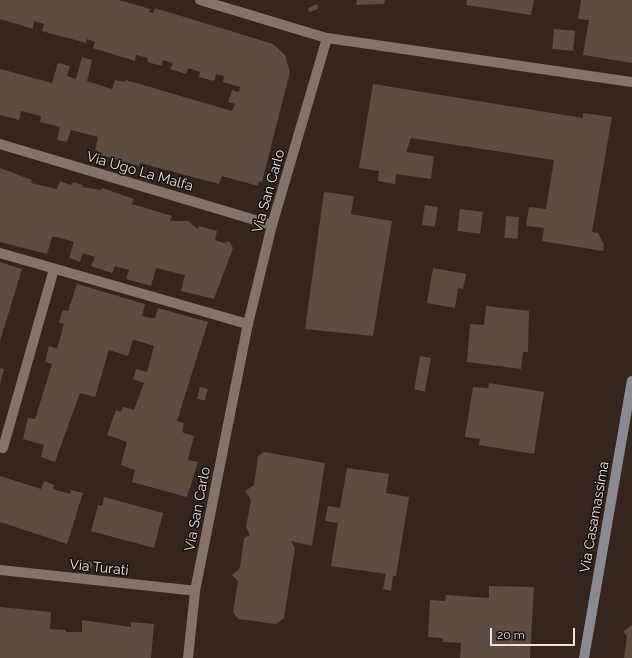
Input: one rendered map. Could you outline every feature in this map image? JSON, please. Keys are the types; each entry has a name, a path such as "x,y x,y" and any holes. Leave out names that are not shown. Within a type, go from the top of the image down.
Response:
{"main road":[{"name":"Via Casamassima","path":"584,658 632,380"}],"street":[{"path":"200,0 327,38 632,82"},
{"name":"Via San Carlo","path":"188,658 195,591 248,324 272,225 327,38"},
{"name":"Via Ugo La Malfa","path":"0,144 272,225"},
{"path":"0,253 248,324"},
{"path":"0,447 3,448 54,269"},
{"name":"Via Turati","path":"0,570 195,591"}],"building":[{"path":"0,0 119,0 150,9 149,12 153,13 155,8 273,44 285,55 290,72 262,182 259,181 258,186 222,176 219,184 140,163 139,166 97,154 98,151 95,150 98,137 71,130 67,142 57,140 60,127 40,122 41,116 21,111 19,120 0,115 0,69 52,83 58,63 70,66 67,76 76,79 82,57 92,60 87,81 112,89 115,80 125,82 126,80 232,111 235,104 228,102 232,90 239,92 240,87 223,82 224,76 216,74 214,81 199,77 200,72 188,68 186,74 170,69 173,63 163,60 162,66 147,62 148,58 136,55 135,61 93,48 95,42 87,39 86,43 42,31 44,24 34,21 33,29 0,19"},
{"path":"357,0 385,0 384,4 356,5"},
{"path":"467,0 534,0 531,15 466,5"},
{"path":"581,0 632,0 632,63 583,55 589,20 578,19"},
{"path":"317,4 318,9 309,12 308,8"},
{"path":"554,29 575,31 573,51 552,49"},
{"path":"373,84 583,118 583,113 612,117 592,232 598,233 604,245 603,251 542,241 544,228 526,226 529,207 546,209 554,160 411,138 406,152 434,156 431,179 396,174 395,184 378,181 379,171 359,168"},
{"path":"0,168 32,180 31,183 57,189 60,181 71,185 73,182 83,185 82,187 101,190 102,188 134,199 132,204 172,216 170,221 188,221 198,229 199,226 217,231 215,240 224,243 229,241 233,248 214,299 181,291 185,275 156,268 151,286 126,279 129,270 115,266 112,273 91,266 95,257 83,253 80,262 69,258 74,242 57,237 52,237 47,254 0,242"},
{"path":"324,192 354,196 351,214 392,221 373,336 305,329"},
{"path":"425,205 438,207 435,227 422,225"},
{"path":"460,209 483,212 480,234 457,231"},
{"path":"506,216 519,217 517,239 504,238"},
{"path":"0,262 22,269 0,341"},
{"path":"433,268 466,274 463,289 458,288 455,308 427,303"},
{"path":"77,284 145,304 142,316 155,318 158,308 208,322 177,421 184,423 182,432 194,436 188,460 198,462 187,497 132,482 135,470 121,465 127,442 107,435 116,410 121,412 123,407 134,410 144,383 133,379 136,369 147,372 154,346 133,340 128,356 109,350 95,397 80,393 55,462 41,457 44,445 23,439 28,418 35,419 52,364 45,362 49,346 57,349 64,324 59,322 63,310 68,311"},
{"path":"486,306 529,311 528,352 523,352 521,369 467,362 470,324 484,325"},
{"path":"420,356 431,358 425,391 414,389"},
{"path":"0,368 4,369 0,384"},
{"path":"489,383 544,392 534,454 479,445 480,439 465,437 473,387 488,388"},
{"path":"200,387 208,389 205,401 197,399"},
{"path":"264,452 325,463 312,546 291,541 295,548 284,618 276,624 238,619 233,612 238,581 232,575 240,568 244,538 250,535 246,527 251,500 245,491 254,485 258,456"},
{"path":"347,468 389,474 386,493 409,497 396,576 393,576 391,591 383,589 386,574 331,566 338,523 325,521 328,506 340,508"},
{"path":"0,476 41,489 44,481 54,485 53,489 70,494 71,490 83,493 67,544 0,522"},
{"path":"104,497 163,513 154,548 91,531 98,505 102,506"},
{"path":"81,561 93,562 93,567 81,566"},
{"path":"489,586 534,587 530,658 460,658 461,643 443,642 443,638 428,637 430,600 445,601 446,595 489,598"},
{"path":"0,607 51,612 50,629 66,630 66,632 82,632 82,620 131,627 131,622 154,624 151,658 0,658"},
{"path":"632,625 632,658 624,658 627,636 623,632"}]}
